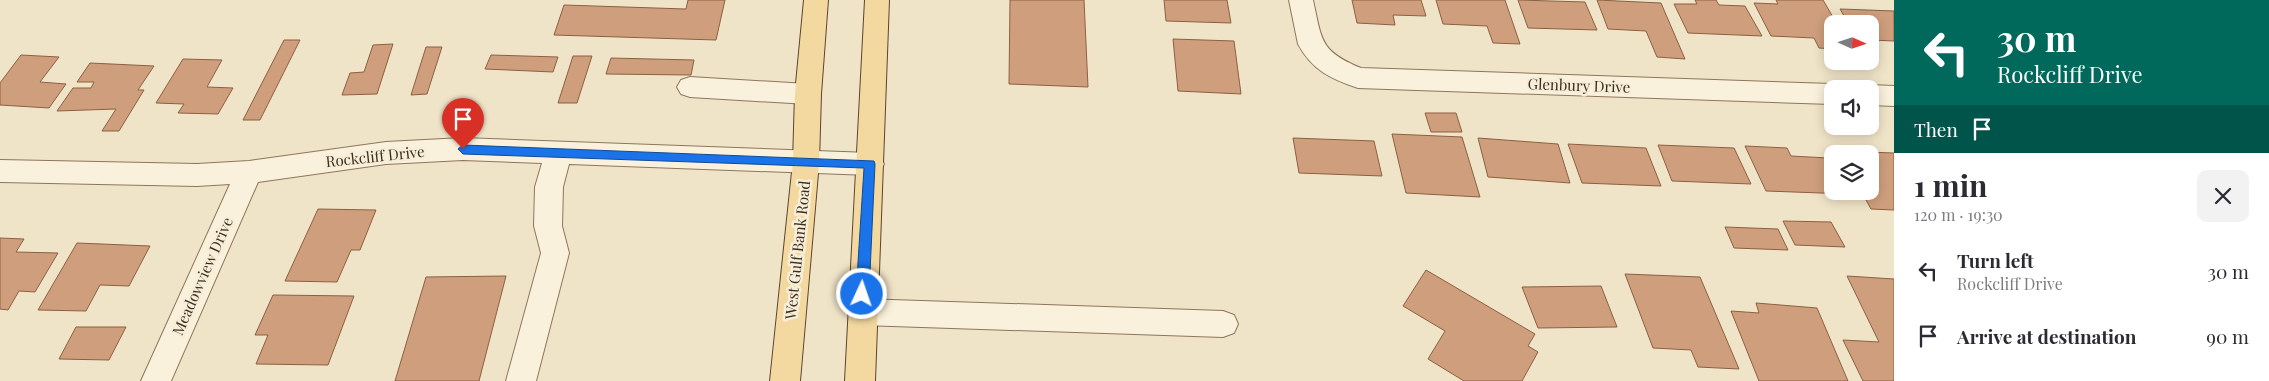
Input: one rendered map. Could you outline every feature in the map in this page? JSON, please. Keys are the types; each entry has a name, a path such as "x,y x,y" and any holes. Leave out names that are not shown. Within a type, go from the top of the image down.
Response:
{"main road":[{"name":"West Gulf Bank Road","path":"785,381 806,162 808,94 816,0"},
{"path":"860,381 877,0"}],"street":[{"name":"Glenbury Drive","path":"1301,0 1310,44 1328,65 1358,78 1824,94"},
{"path":"690,88 808,94"},
{"path":"1879,95 1894,96"},
{"name":"Rockcliff Drive","path":"0,171 197,175 249,172 386,153 422,150 870,164"},
{"path":"521,381 556,254 548,226 548,216 549,187 558,153"},
{"name":"Meadowview Drive","path":"156,381 249,172"},
{"path":"862,312 1223,324"}],"building":[{"path":"688,0 725,0 716,40 554,35 564,5 686,9"},
{"path":"1010,0 1084,0 1088,87 1009,84"},
{"path":"1164,0 1227,0 1231,23 1166,21"},
{"path":"1352,0 1421,0 1426,16 1393,15 1395,25 1357,23"},
{"path":"1436,0 1505,0 1520,44 1493,43 1487,26 1443,24"},
{"path":"1518,0 1585,2 1597,30 1528,28"},
{"path":"1597,0 1661,3 1685,59 1657,57 1646,31 1608,29"},
{"path":"1695,0 1716,0 1719,5 1745,6 1762,36 1688,33 1674,4 1697,4"},
{"path":"1776,0 1823,0 1832,15 1824,15 1824,48 1819,48 1814,38 1771,36 1754,3 1778,4"},
{"path":"1840,9 1894,11 1894,41 1879,40 1879,15 1844,15"},
{"path":"1173,39 1234,41 1241,94 1178,91"},
{"path":"284,40 300,40 260,120 243,120"},
{"path":"393,44 377,94 342,95 350,73 364,72 373,45"},
{"path":"426,47 442,47 427,94 411,95"},
{"path":"21,55 59,57 40,82 66,84 49,108 0,105 0,83"},
{"path":"491,55 558,57 553,72 485,69"},
{"path":"573,56 592,56 577,103 558,103"},
{"path":"611,58 694,60 691,75 606,74"},
{"path":"183,59 222,60 207,87 233,88 218,114 178,113 184,104 156,103"},
{"path":"90,63 154,66 138,90 144,90 119,131 102,131 116,109 57,111 73,88 91,88 94,82 77,82"},
{"path":"1425,113 1456,113 1462,132 1431,132"},
{"path":"1392,134 1462,137 1480,197 1406,193"},
{"path":"1293,138 1374,141 1382,176 1299,173"},
{"path":"1478,138 1558,144 1570,183 1488,177"},
{"path":"1568,144 1646,148 1661,186 1582,183"},
{"path":"1658,145 1734,148 1751,184 1672,181"},
{"path":"1745,146 1787,148 1791,156 1824,158 1824,193 1766,191"},
{"path":"1879,152 1894,153 1894,210 1871,209 1866,200 1879,200"},
{"path":"318,209 376,210 360,250 351,250 337,282 285,281"},
{"path":"1783,221 1831,222 1845,247 1795,245"},
{"path":"1725,227 1778,229 1788,250 1734,248"},
{"path":"0,238 24,239 16,252 58,253 35,292 19,291 8,310 0,309"},
{"path":"77,243 150,246 129,286 100,285 86,311 38,310"},
{"path":"1426,270 1535,334 1528,346 1538,352 1522,381 1464,381 1428,359 1445,331 1403,306"},
{"path":"1625,274 1700,277 1739,369 1698,367 1691,350 1653,348"},
{"path":"506,276 479,381 395,381 426,277"},
{"path":"1847,276 1894,279 1894,381 1863,381 1843,340 1879,342"},
{"path":"1601,286 1617,327 1538,328 1522,287"},
{"path":"273,295 354,296 328,365 256,364 268,335 255,335"},
{"path":"1756,303 1817,308 1848,381 1759,381 1731,311 1759,313"},
{"path":"76,327 126,327 109,360 59,359"}],"route":[{"path":"463,149 870,164 862,294"}]}
